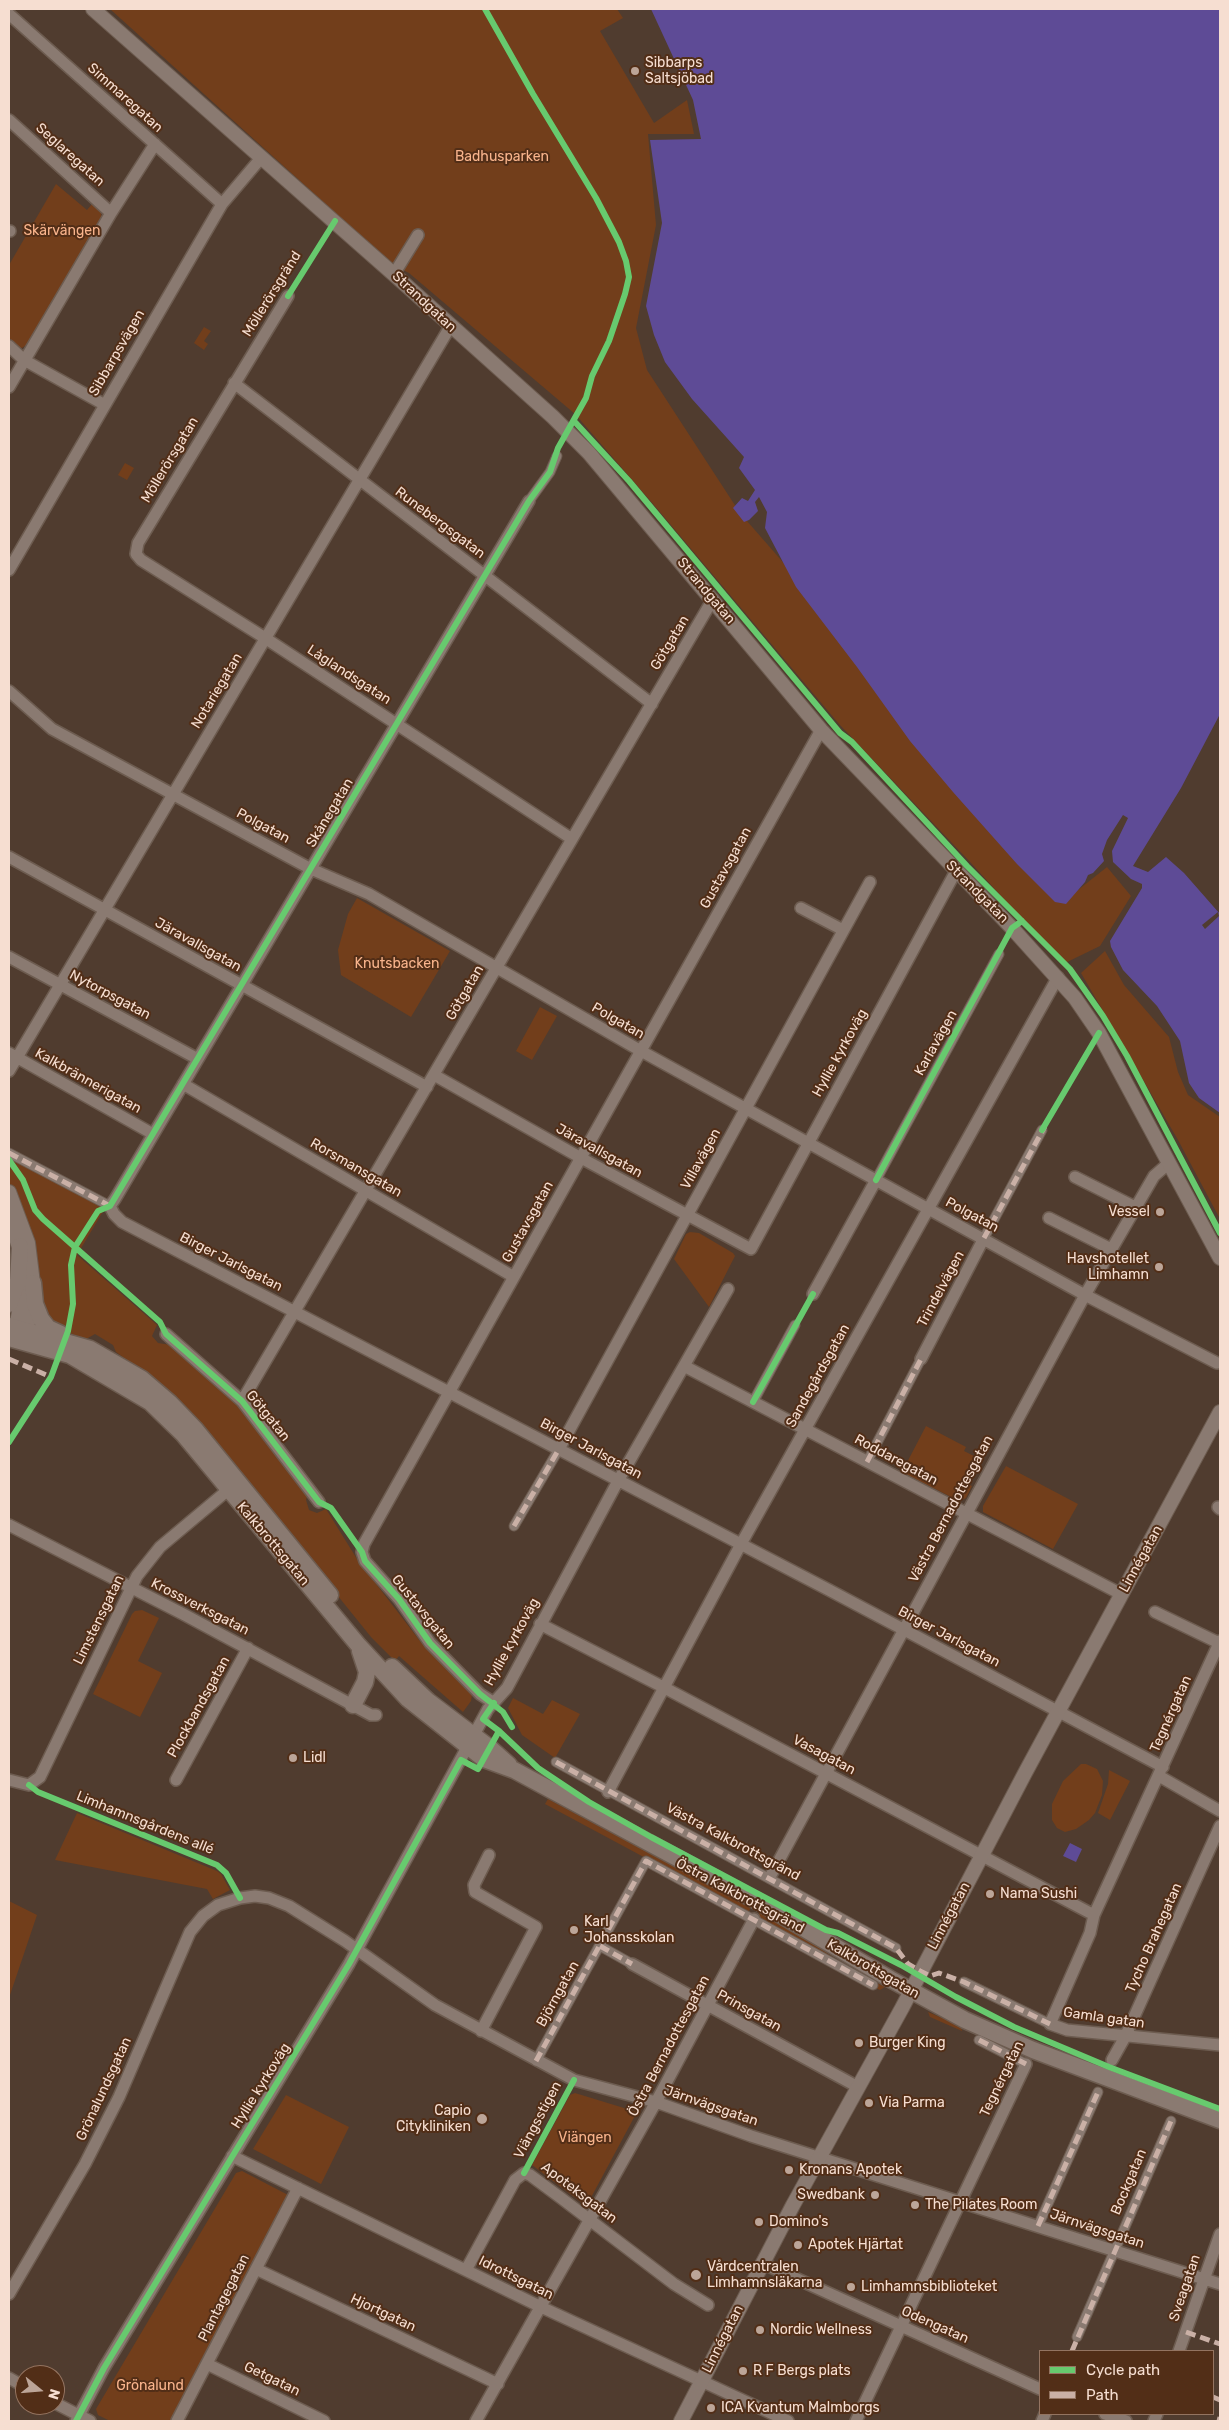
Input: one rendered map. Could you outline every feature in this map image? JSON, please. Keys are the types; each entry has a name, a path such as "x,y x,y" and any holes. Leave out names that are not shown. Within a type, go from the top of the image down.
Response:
{"main road":[{"path":"9,1304 18,1280 20,1246"},
{"path":"33,1283 35,1304 41,1319 48,1328 90,1348"},
{"name":"Kalkbrottsgatan","path":"16,1332 90,1348 142,1379 170,1403 224,1463 371,1644 471,1742"},
{"name":"Kalkbrottsgatan","path":"16,1332 70,1355 150,1402 182,1434 359,1646 408,1699 471,1742 490,1748 514,1770 766,1906 910,1991 965,2020 1033,2050 1220,2120"},
{"path":"353,1705 365,1682 367,1672 359,1646"}],"street":[{"name":"Strandgatan","path":"93,9 394,274 450,327 554,417 589,453 821,730 1058,977 1087,1014 1099,1033 1220,1258"},
{"name":"Simmaregatan","path":"9,14 222,204"},
{"name":"Seglaregatan","path":"9,120 111,213"},
{"path":"9,386 111,213 155,144"},
{"name":"Sibbarpsvägen","path":"9,570 222,204 261,158"},
{"path":"394,274 418,235"},
{"name":"Möllerörsgränd","path":"234,384 288,296"},
{"name":"Notariegatan","path":"9,1071 13,1055 60,985 450,327"},
{"path":"9,346 24,360 105,405"},
{"name":"Runebergsgatan","path":"234,384 652,704"},
{"name":"Möllerörsgatan","path":"136,554 138,543 234,384"},
{"name":"Skånegatan","path":"110,1206 529,501 550,472 557,456"},
{"name":"Låglandsgatan","path":"136,554 141,560 265,638 572,838"},
{"name":"Götgatan","path":"242,1401 713,599"},
{"name":"Polgatan","path":"9,691 52,729 311,869 369,894 641,1051 1085,1295 1218,1363"},
{"name":"Gustavsgatan","path":"494,1703 480,1694 430,1643 399,1599 365,1561 362,1552 449,1392 821,730"},
{"name":"Järavallsgatan","path":"9,858 427,1087"},
{"name":"Hyllie kyrkoväg","path":"751,1250 956,871"},
{"name":"Villavägen","path":"514,1526 559,1449 870,882"},
{"path":"801,908 843,930"},
{"name":"Karlavägen","path":"812,1294 999,954"},
{"name":"Nytorpsgatan","path":"9,956 198,1059"},
{"name":"Sandegårdsgatan","path":"608,1792 741,1544 1058,977"},
{"name":"Kalkbrännerigatan","path":"13,1055 153,1134"},
{"name":"Järavallsgatan","path":"434,1075 580,1158 751,1250"},
{"name":"Rorsmansgatan","path":"183,1084 514,1277"},
{"name":"Trindelvägen","path":"867,1462 1042,1130"},
{"name":"Birger Jarlsgatan","path":"9,1153 110,1206 114,1214 122,1222 741,1544 1058,1712 1161,1772 1220,1811"},
{"name":"Västra Bernadottesgatan","path":"770,1877 1085,1295 1154,1176 1168,1163"},
{"path":"1074,1177 1135,1207"},
{"path":"9,1192 28,1243 33,1283 16,1332"},
{"path":"9,1218 20,1246 24,1284 16,1332"},
{"path":"1049,1218 1111,1249"},
{"name":"Hyllie kyrkoväg","path":"77,2418 104,2368 357,1950 471,1742 494,1703 507,1688 618,1481 728,1289"},
{"path":"752,1402 795,1325"},
{"name":"Götgatan","path":"166,1334 242,1401 320,1502"},
{"name":"Roddaregatan","path":"684,1366 1121,1594"},
{"name":"Linnégatan","path":"681,2421 762,2263 1220,1412"},
{"name":"Limstensgatan","path":"9,1780 29,1785 40,1777 131,1588 148,1561 160,1547 228,1490"},
{"name":"Krossverksgatan","path":"9,1525 248,1648 353,1705 376,1715"},
{"path":"1155,1612 1220,1642"},
{"name":"Vasagatan","path":"540,1624 1094,1915"},
{"name":"Tegnérgatan","path":"1050,2024 1090,1933 1094,1915 1220,1642"},
{"name":"Plockbandsgatan","path":"176,1780 248,1648"},
{"name":"Västra Kalkbrottsgränd","path":"556,1762 608,1792 770,1877 896,1948"},
{"name":"Tycho Brahegatan","path":"1112,2060 1126,2037 1220,1826"},
{"path":"481,2031 536,1928 475,1892 474,1885 489,1855"},
{"name":"Östra Kalkbrottsgränd","path":"646,1861 873,1985"},
{"name":"Björngatan","path":"536,2061 646,1861"},
{"name":"Järnvägsgatan","path":"225,1902 255,1896 278,1902 357,1950 404,1985 481,2031 574,2080 656,2102 819,2158 1220,2284"},
{"name":"Grönalundsgatan","path":"9,2294 81,2171 119,2097 190,1932 203,1916 225,1902"},
{"name":"Östra Bernadottesgatan","path":"476,2421 656,2102 754,1919"},
{"name":"Prinsgatan","path":"600,1946 858,2087"},
{"name":"Gamla gatan","path":"964,1982 1050,2024 1067,2030 1220,2045"},
{"path":"979,2040 1026,2064"},
{"name":"Tegnérgatan","path":"856,2421 1026,2064"},
{"path":"1038,2226 1098,2092"},
{"name":"Bockgatan","path":"1078,2337 1171,2121"},
{"name":"Idrottsgatan","path":"232,2156 541,2307 788,2421"},
{"name":"Apoteksgatan","path":"466,2270 515,2180 520,2174 530,2174 674,2284 708,2305"},
{"name":"Plantagegatan","path":"177,2421 298,2188"},
{"name":"Sveagatan","path":"1179,2350 1220,2234"},
{"name":"Odengatan","path":"762,2263 1039,2390"},
{"name":"Hjortgatan","path":"256,2269 498,2384"},
{"name":"Getgatan","path":"206,2364 324,2421"},
{"path":"65,2410 77,2418 90,2421"},
{"path":"1108,2415 1126,2421"}],"green space":[{"name":"Badhusparken","path":"110,9 617,9 623,18 600,31 654,123 687,100 694,134 648,134 656,225 636,328 647,370 740,513 1073,894 1107,867 1131,896 1100,946 1063,964 971,863 839,724 575,414 409,273 393,265"},
{"name":"Skärvängen","path":"56,184 87,210 92,204 101,213 102,219 28,344 22,348 17,347 9,339 9,265"},
{"path":"204,327 211,331 204,341 208,344 204,350 194,343"},
{"path":"125,463 134,468 127,480 118,475"},
{"name":"Knutsbacken","path":"357,898 450,951 411,1017 341,975 338,950 348,914"},
{"path":"1105,951 1124,985 1169,1037 1178,1072 1188,1095 1220,1117 1220,1219 1178,1140 1081,973"},
{"path":"540,1007 557,1016 532,1060 516,1051"},
{"path":"9,1155 105,1208 77,1255 157,1325 152,1336 158,1343 171,1345 244,1409 308,1493 306,1500 309,1510 317,1513 326,1509 357,1559 420,1641 472,1695 471,1701 463,1712 399,1656 395,1661 371,1637 200,1425 164,1388 116,1352 113,1345 95,1334 86,1339 58,1329 45,1317 38,1285 38,1264 33,1239 9,1186"},
{"path":"690,1232 699,1233 735,1256 709,1307 674,1259 686,1234"},
{"path":"926,1426 966,1447 964,1451 978,1458 965,1483 972,1486 966,1498 962,1500 955,1499 902,1472"},
{"path":"1006,1466 1078,1504 1053,1549 983,1512 983,1506"},
{"path":"142,1610 159,1618 138,1661 162,1673 140,1717 93,1694 132,1614 135,1611"},
{"path":"513,1698 543,1714 552,1700 580,1714 555,1758 522,1735 508,1708"},
{"path":"1081,1764 1097,1769 1103,1781 1102,1795 1095,1813 1089,1820 1076,1829 1065,1832 1057,1828 1052,1820 1052,1804 1063,1781"},
{"path":"1109,1770 1130,1781 1110,1820 1098,1813 1108,1784"},
{"path":"548,1799 751,1907 748,1913 545,1804"},
{"path":"77,1813 217,1871 221,1874 230,1890 213,1899 207,1889 55,1860"},
{"path":"9,1901 37,1915 9,1998"},
{"path":"760,1912 795,1931 844,1965 885,1987 880,1990 876,1988 877,1986 757,1918"},
{"path":"928,2012 961,2026 962,2031 930,2017"},
{"name":"Viängen","path":"575,2093 637,2112 587,2205 532,2165 570,2095"},
{"path":"286,2095 349,2127 321,2184 253,2149"},
{"name":"Grönalund","path":"242,2171 290,2196 170,2421 110,2421 98,2415 96,2409 236,2173"}],"shaded area":[{"path":"651,9 1220,9 1220,714 1181,788 1133,866 1148,872 1166,857 1184,873 1220,914 1220,1113 1199,1098 1189,1083 1180,1041 1157,1006 1123,970 1111,947 1110,941 1142,888 1142,884 1131,879 1113,862 1112,851 1128,818 1123,815 1107,840 1102,854 1104,861 1093,873 1088,875 1085,882 1066,904 1055,902 1017,864 910,741 796,587 765,528 767,512 759,497 755,502 758,511 749,520 744,522 733,508 742,498 748,501 755,490 739,468 744,457 692,399 665,362 654,335 646,306 662,223 650,140 701,139 693,100"},
{"path":"1070,1843 1082,1849 1076,1862 1063,1856"}],"pier":[{"path":"1218,912 1219,916 1205,929 1202,925"}],"marked path":[{"path":"984,1238 1045,1126"},
{"path":"9,1153 110,1206"},
{"path":"9,1359 51,1377"},
{"path":"867,1462 921,1359"},
{"path":"514,1526 559,1449"},
{"path":"556,1762 896,1948 908,1964 920,1971 930,1976 939,1973 964,1982 1050,2024"},
{"path":"536,2061 646,1861 873,1985"},
{"path":"600,1946 632,1964"},
{"path":"979,2040 1026,2064"},
{"path":"1038,2226 1098,2092"},
{"path":"1072,2350 1171,2121"},
{"path":"1186,2332 1220,2344"},
{"path":"1214,2397 1220,2400"},
{"path":"1219,2421 1220,2417"}],"cycle path":[{"path":"9,1442 51,1377 68,1331 73,1304 71,1265 75,1247 98,1211 110,1206 529,501 550,472 558,448 586,398 592,376 609,341 625,294 629,277 626,261 619,242 596,198 533,94 485,9"},
{"path":"288,296 335,221"},
{"path":"574,421 629,481 840,733 852,742 967,866 1070,969 1103,1016 1127,1056 1220,1233"},
{"path":"876,1180 1012,928 1022,921"},
{"path":"1042,1130 1099,1033"},
{"path":"9,1160 23,1180 35,1210 43,1219 160,1322 166,1334 242,1401 319,1502 331,1508 362,1552 365,1561 399,1599 430,1643 480,1694 503,1712 512,1727"},
{"path":"753,1402 813,1294"},
{"path":"494,1703 483,1719 499,1731 538,1768 589,1802 651,1837 826,1930 838,1933 901,1965 956,1997 1014,2027 1109,2067 1220,2109"},
{"path":"76,2421 104,2368 349,1964 461,1760 478,1769 499,1731"},
{"name":"Limhamnsgårdens allé","path":"29,1785 38,1792 217,1865 226,1873 240,1898"},
{"name":"Viängsstigen","path":"524,2173 574,2080"}],"place":[{"name":"Sibbarps Saltsjöbad","path":"635,71"},
{"name":"Vessel","path":"1160,1212"},
{"name":"Havshotellet Limhamn","path":"1159,1267"},
{"name":"Lidl","path":"293,1758"},
{"name":"Nama Sushi","path":"990,1894"},
{"name":"Karl Johansskolan","path":"574,1930"},
{"name":"Burger King","path":"859,2043"},
{"name":"Via Parma","path":"869,2103"},
{"name":"Capio Citykliniken","path":"482,2119"},
{"name":"Kronans Apotek","path":"789,2170"},
{"name":"Swedbank","path":"875,2195"},
{"name":"The Pilates Room","path":"915,2205"},
{"name":"Domino's","path":"759,2222"},
{"name":"Apotek Hjärtat","path":"798,2245"},
{"name":"Vårdcentralen Limhamnsläkarna","path":"696,2275"},
{"name":"Limhamnsbiblioteket","path":"851,2287"},
{"name":"Nordic Wellness","path":"760,2330"},
{"name":"R F Bergs plats","path":"743,2371"},
{"name":"ICA Kvantum Malmborgs","path":"711,2408"}]}
